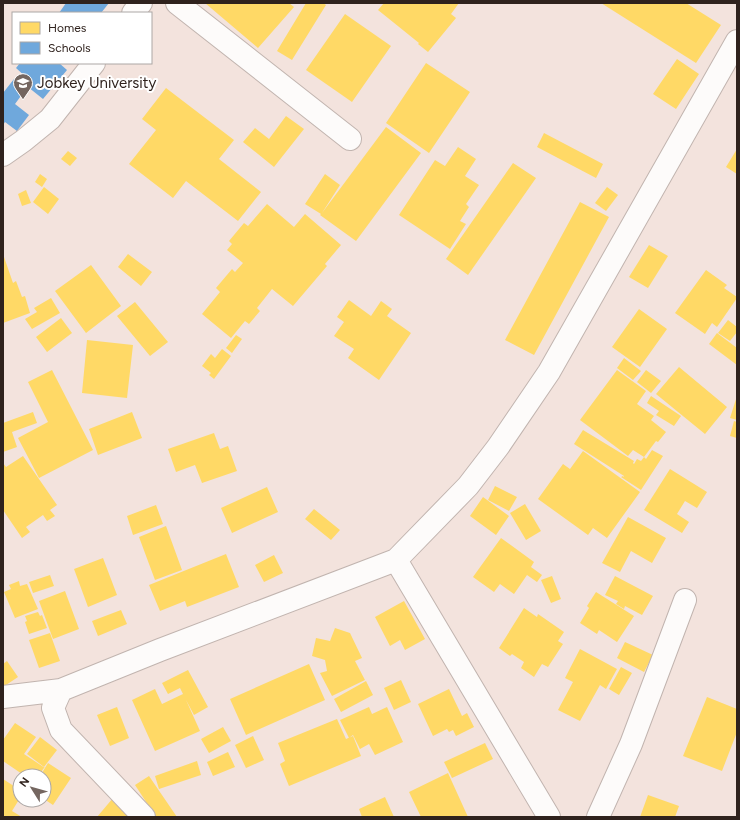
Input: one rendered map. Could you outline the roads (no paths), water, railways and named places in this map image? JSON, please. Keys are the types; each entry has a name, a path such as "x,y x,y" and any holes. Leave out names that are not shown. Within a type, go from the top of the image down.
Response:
{"street":[{"path":"134,12 141,3"},
{"path":"177,3 350,139"},
{"path":"3,697 61,690 160,650 396,560 468,486 498,447 548,372 737,41"},
{"path":"3,155 50,119 93,64"},
{"path":"396,560 549,817"},
{"path":"598,817 631,744 685,600"},
{"path":"61,690 53,708 61,730 144,817"}],"place":[{"name":"Jobkey University","path":"23,100"}]}
